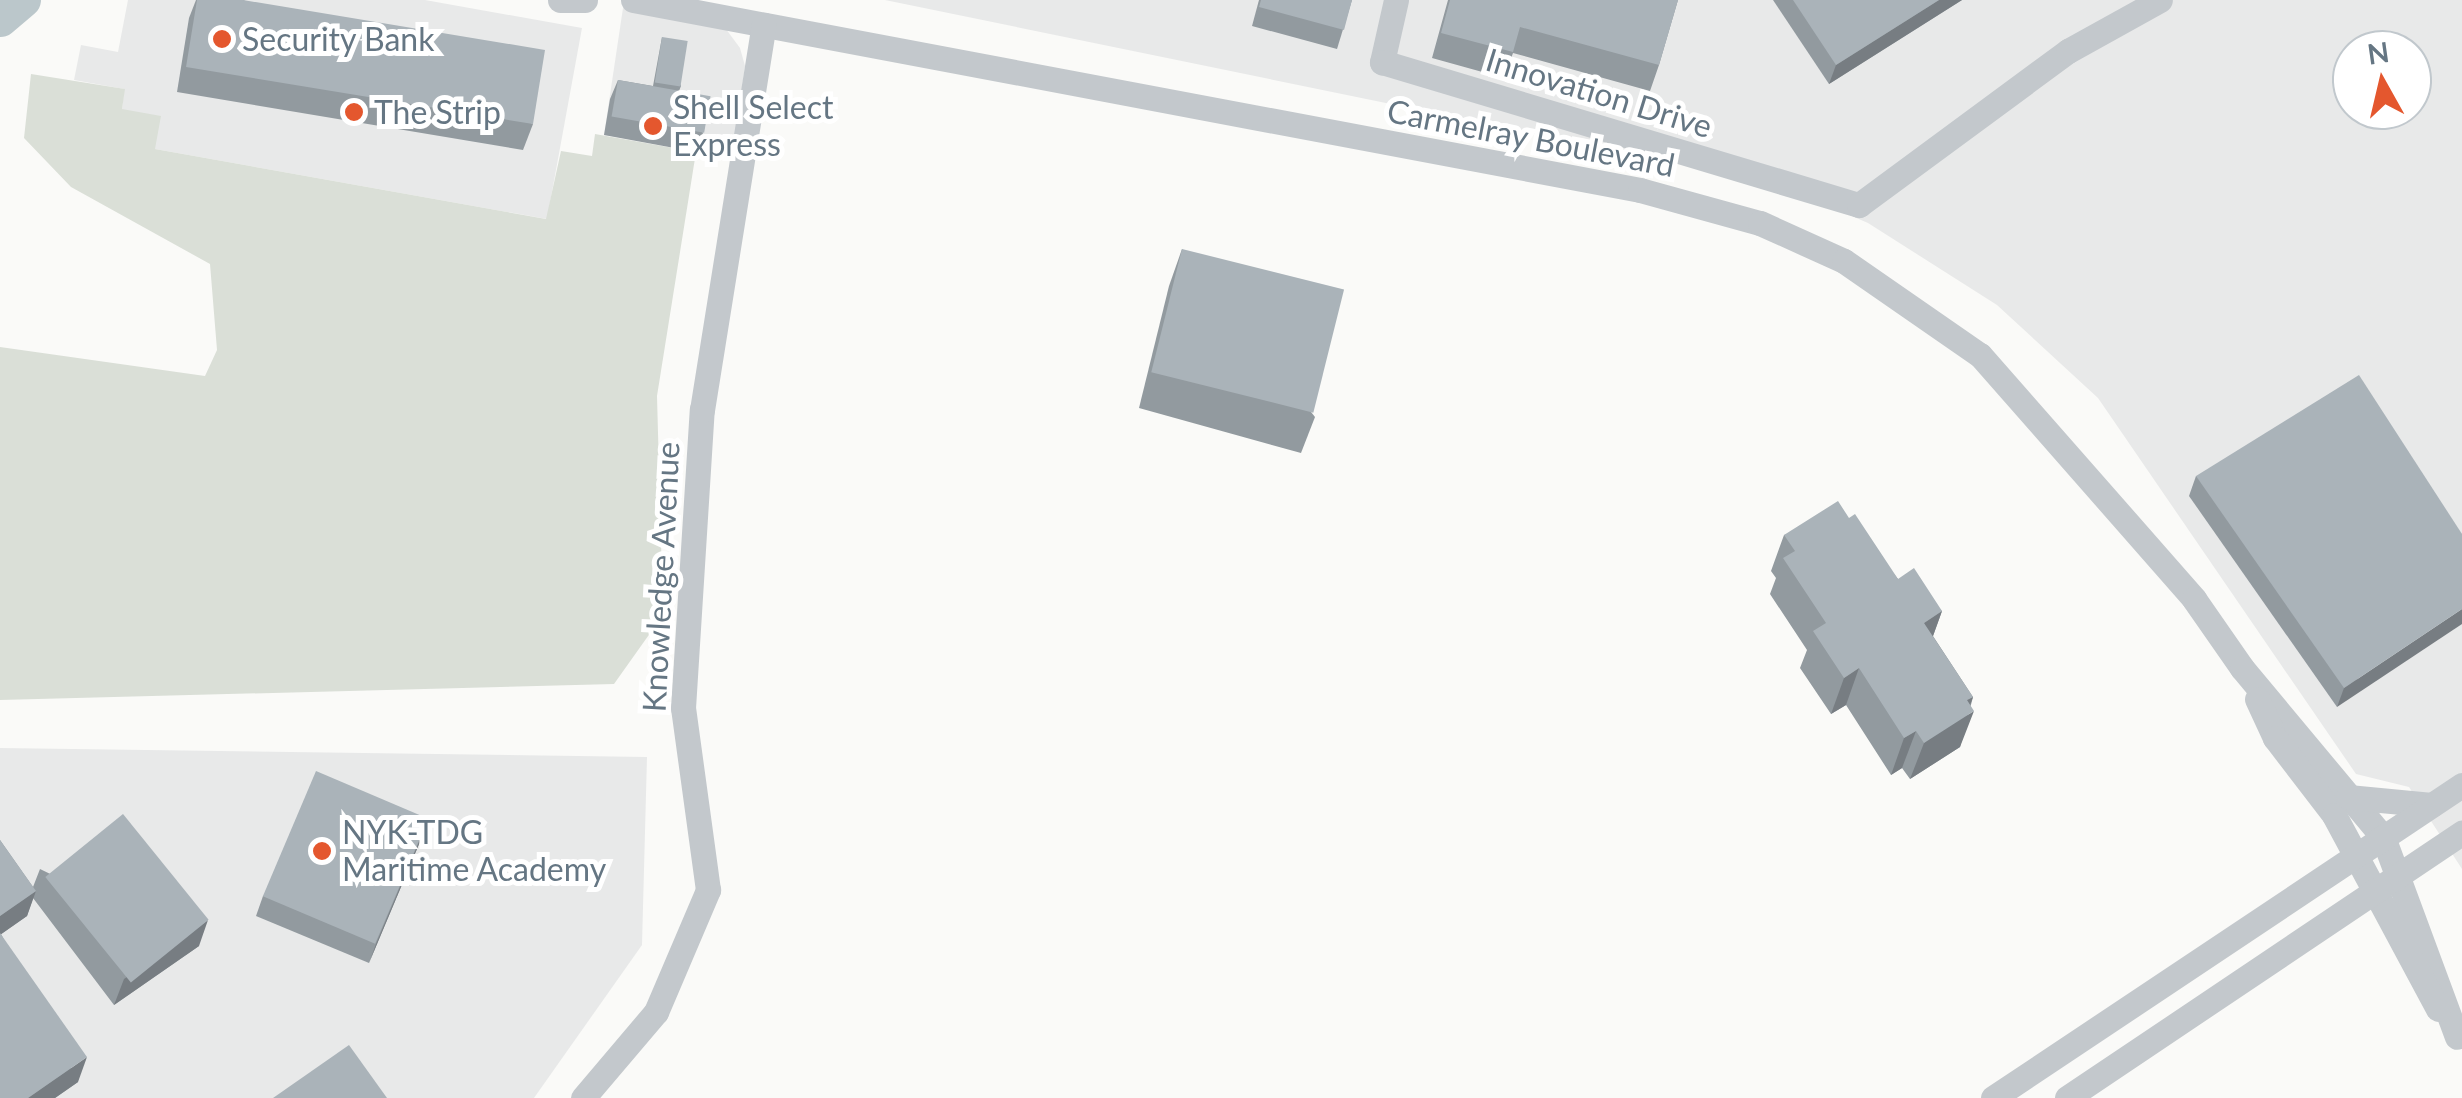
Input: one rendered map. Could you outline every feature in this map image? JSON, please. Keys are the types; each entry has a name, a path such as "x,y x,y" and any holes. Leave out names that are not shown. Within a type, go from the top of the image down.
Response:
{"street":[{"path":"560,0 585,0"},
{"name":"Carmelray Boulevard","path":"634,0 1640,190 1760,223 1844,261 1980,355 2194,599 2242,668 2383,837 2459,1041"},
{"name":"Innovation Drive","path":"1396,0 1382,62 1859,206 2068,51 2160,0"},
{"name":"Knowledge Avenue","path":"584,1098 656,1012 708,890 683,708 702,410 764,24"},
{"name":"Carmelray Boulevard","path":"2242,668 2276,738 2334,815 2372,891 2459,1041"},
{"path":"1993,1098 2462,785"},
{"path":"2348,796 2432,805"},
{"path":"2066,1098 2462,833"}],"shaded area":[{"name":"The Strip","path":"128,0 425,0 582,28 547,219 155,149 122,109 124,89 74,80 81,45 118,52"},
{"path":"885,0 2462,0 2462,869 2409,787 2356,774 2098,398 1997,305 1868,223 1775,183"},
{"path":"623,8 723,25 740,48 745,66 732,157 604,135"},
{"path":"31,74 125,89 122,109 161,116 155,149 546,219 561,151 592,156 595,134 696,152 657,396 663,615 614,684 0,700 0,347 205,376 217,350 210,264 71,187 24,138"},
{"name":"NYK-TDG Maritime Academy","path":"0,748 647,757 642,945 534,1098 0,1098"}],"building":[{"path":"197,0 243,0 545,50 533,124 186,67"},
{"path":"1261,0 1352,0 1344,30 1259,7"},
{"path":"1450,0 1678,0 1659,65 1520,27 1513,52 1441,33"},
{"path":"1793,0 1939,0 1836,65"},
{"path":"662,37 688,41 680,87 655,82"},
{"path":"618,80 711,96 704,133 612,116"},
{"path":"1182,249 1344,289 1313,413 1151,372"},
{"path":"2359,375 2462,534 2462,609 2344,688 2196,476"},
{"path":"1838,501 1849,518 1855,514 1898,579 1914,568 1942,611 1924,623 1973,697 1967,700 1974,711 1924,743 1916,731 1904,738 1859,668 1844,678 1813,631 1826,623 1783,558 1795,551 1784,535"},
{"path":"316,771 428,819 375,944 263,896"},
{"path":"123,814 209,920 131,983 45,877"},
{"path":"0,840 36,891 0,916"},
{"path":"0,933 87,1057 28,1098 0,1098"},
{"path":"349,1045 387,1098 273,1098"}],"waterway":[{"path":"0,19 23,0"}],"place":[{"name":"Security Bank","path":"222,39"},
{"name":"The Strip","path":"354,112"},
{"name":"Shell Select Express","path":"653,126"},
{"name":"NYK-TDG Maritime Academy","path":"322,851"}]}
